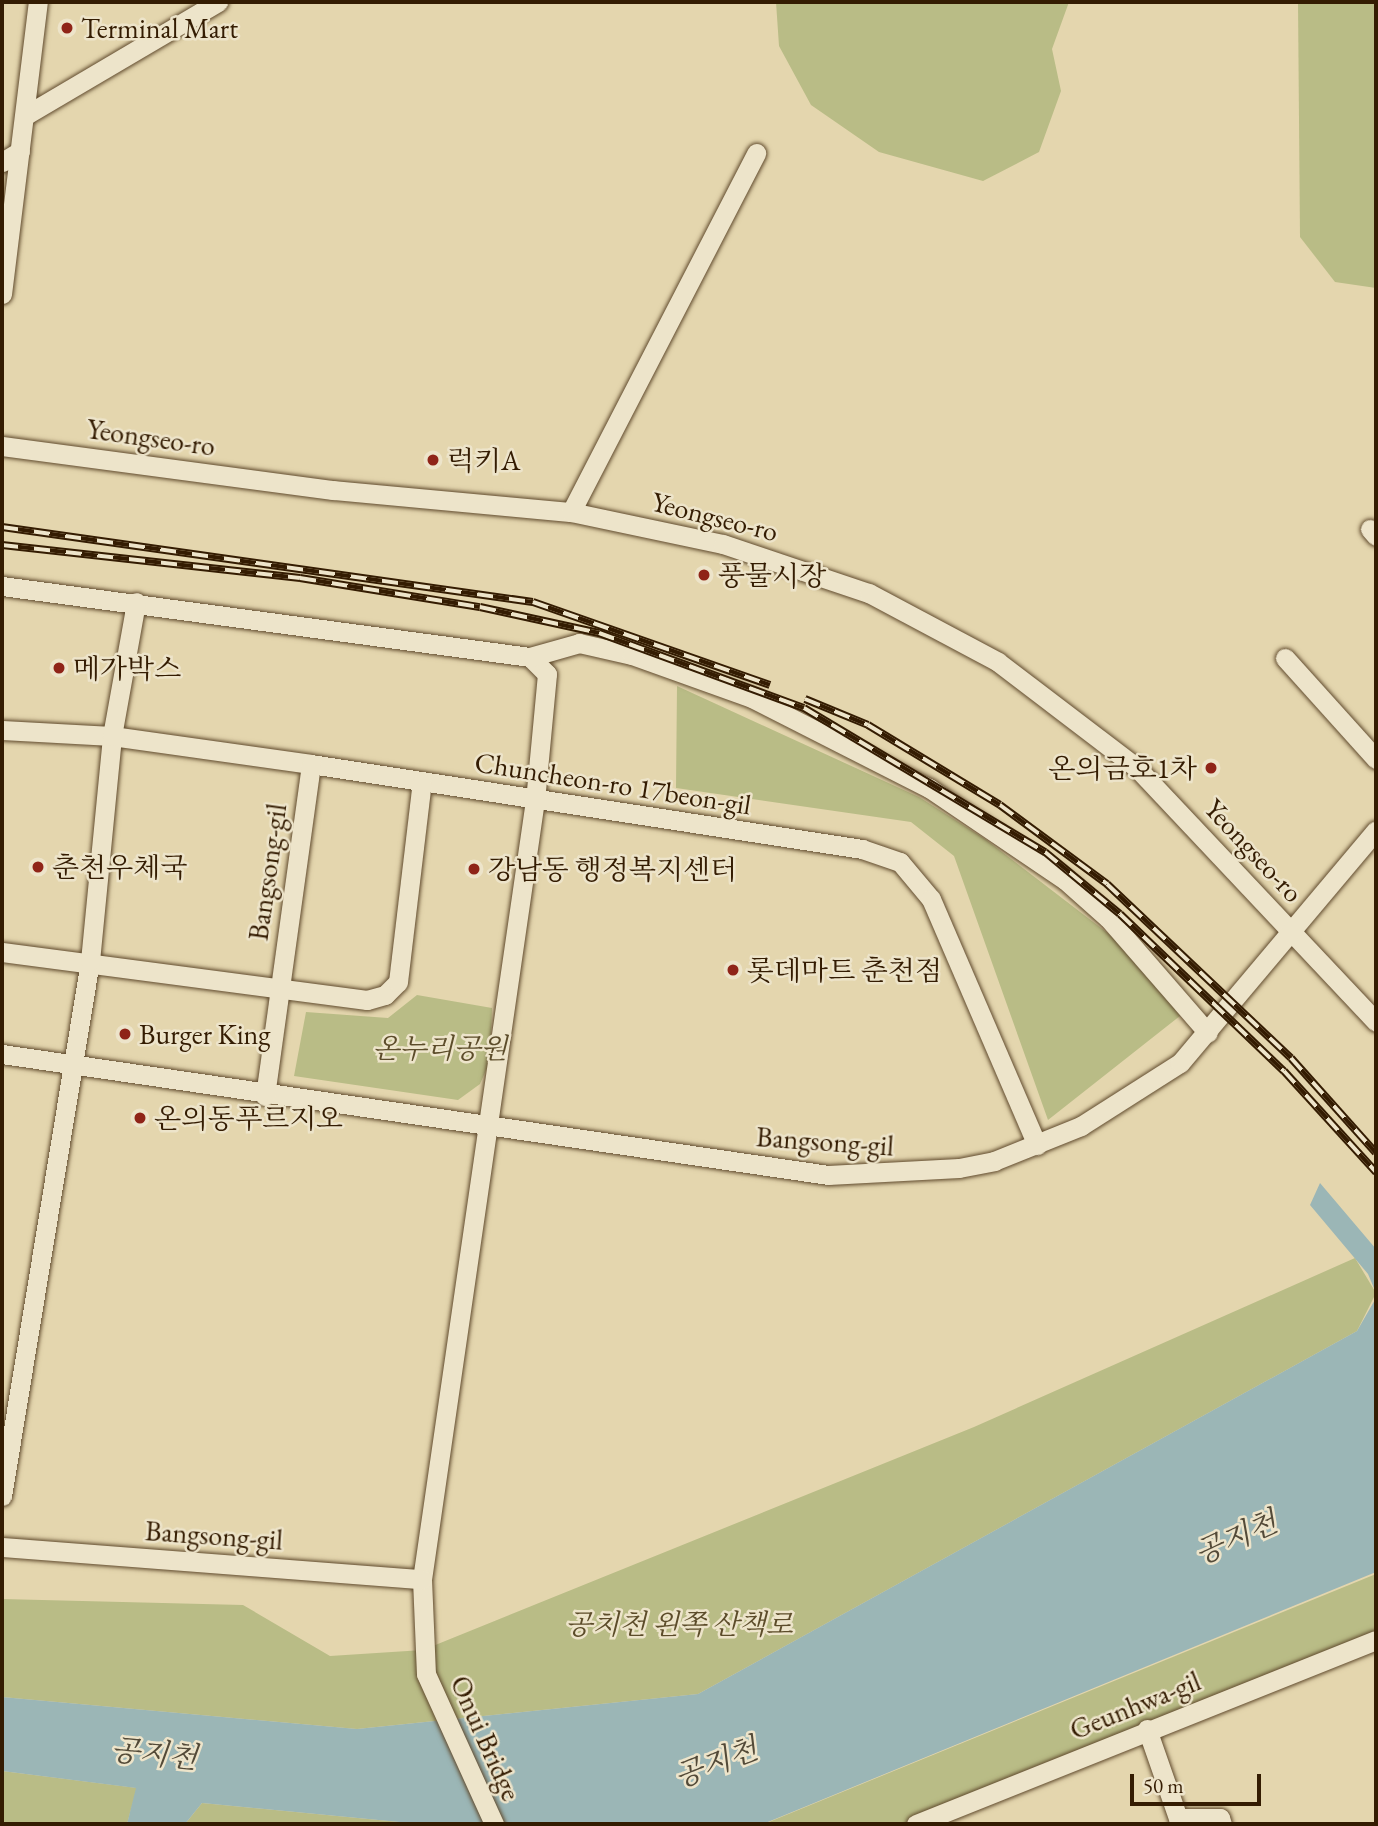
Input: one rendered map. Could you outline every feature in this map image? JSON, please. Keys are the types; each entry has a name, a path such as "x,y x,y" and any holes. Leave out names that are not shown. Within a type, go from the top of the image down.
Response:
{"street":[{"path":"2,294 38,2"},
{"path":"26,115 218,2"},
{"path":"2,162 20,151"},
{"path":"571,512 756,153"},
{"name":"Yeongseo-ro","path":"2,446 333,490 571,512 774,559 869,593 998,662 1136,767 1376,1022"},
{"path":"2,586 530,657 579,643 632,655 752,698 929,788 1065,880 1108,919 1208,1033"},
{"path":"2,1496 69,1062 90,961 112,736 136,602"},
{"path":"422,1579 535,800 547,674 530,657"},
{"path":"1285,658 1376,759"},
{"name":"Chuncheon-ro 17beon-gil","path":"2,730 112,736 311,764 862,849 904,864 931,900 1037,1145"},
{"name":"Bangsong-gil","path":"265,1096 311,764"},
{"path":"2,952 90,961 367,1000 386,995 398,982 422,782"},
{"path":"1291,931 1376,830"},
{"name":"Yeongseo-ro","path":"1208,1033 1291,931"},
{"name":"Bangsong-gil","path":"2,1054 69,1062 265,1096 828,1175 960,1168 1037,1145 1123,1101 1180,1063 1208,1033"},
{"name":"Bangsong-gil","path":"2,1547 422,1579"},
{"name":"Onui Bridge","path":"422,1579 426,1674 494,1824"},
{"name":"Geunhwa-gil","path":"916,1824 1147,1729 1376,1640"},
{"path":"1147,1729 1178,1818 1220,1818 1222,1824"}],"green space":[{"path":"776,2 1069,2 1052,49 1061,91 1039,152 983,181 879,152 811,105 779,46"},
{"path":"1298,2 1376,2 1376,288 1335,282 1300,237"},
{"path":"677,686 919,797 985,839 1144,961 1185,1012 1048,1120 954,856 911,822 676,788"},
{"name":"온누리공원","path":"417,995 492,1008 490,1061 480,1084 458,1100 294,1076 306,1012 388,1018"},
{"name":"공치천 왼쪽 산책로","path":"1355,1258 1376,1293 1357,1331 698,1694 357,1729 2,1697 2,1599 243,1605 330,1656 423,1650 974,1427"},
{"path":"1376,1574 1376,1640 901,1824 764,1824"},
{"path":"2,1771 137,1788 127,1824 2,1824"},
{"path":"202,1803 420,1824 185,1824"}],"water":[{"path":"1320,1183 1376,1249 1376,1293 1368,1274 1310,1205"},
{"name":"공지천","path":"1376,1298 1376,1572 763,1824 420,1824 202,1803 185,1824 127,1824 136,1788 2,1771 2,1697 357,1729 698,1694 1357,1331"}],"railway":[{"path":"2,527 533,602 770,685"},
{"path":"2,545 300,578 480,607 599,633 804,708 1045,852 1120,914 1284,1071 1376,1172"},
{"path":"805,699 868,725 1000,805 1107,884 1291,1058 1376,1153"}],"place":[{"name":"Terminal Mart","path":"67,28"},
{"name":"럭키A","path":"433,460"},
{"name":"풍물시장","path":"704,575"},
{"name":"메가박스","path":"59,668"},
{"name":"온의금호1차","path":"1211,768"},
{"name":"춘천우체국","path":"38,867"},
{"name":"강남동 행정복지센터","path":"474,869"},
{"name":"롯데마트 춘천점","path":"733,970"},
{"name":"Burger King","path":"125,1034"},
{"name":"온의동푸르지오","path":"140,1118"}]}
